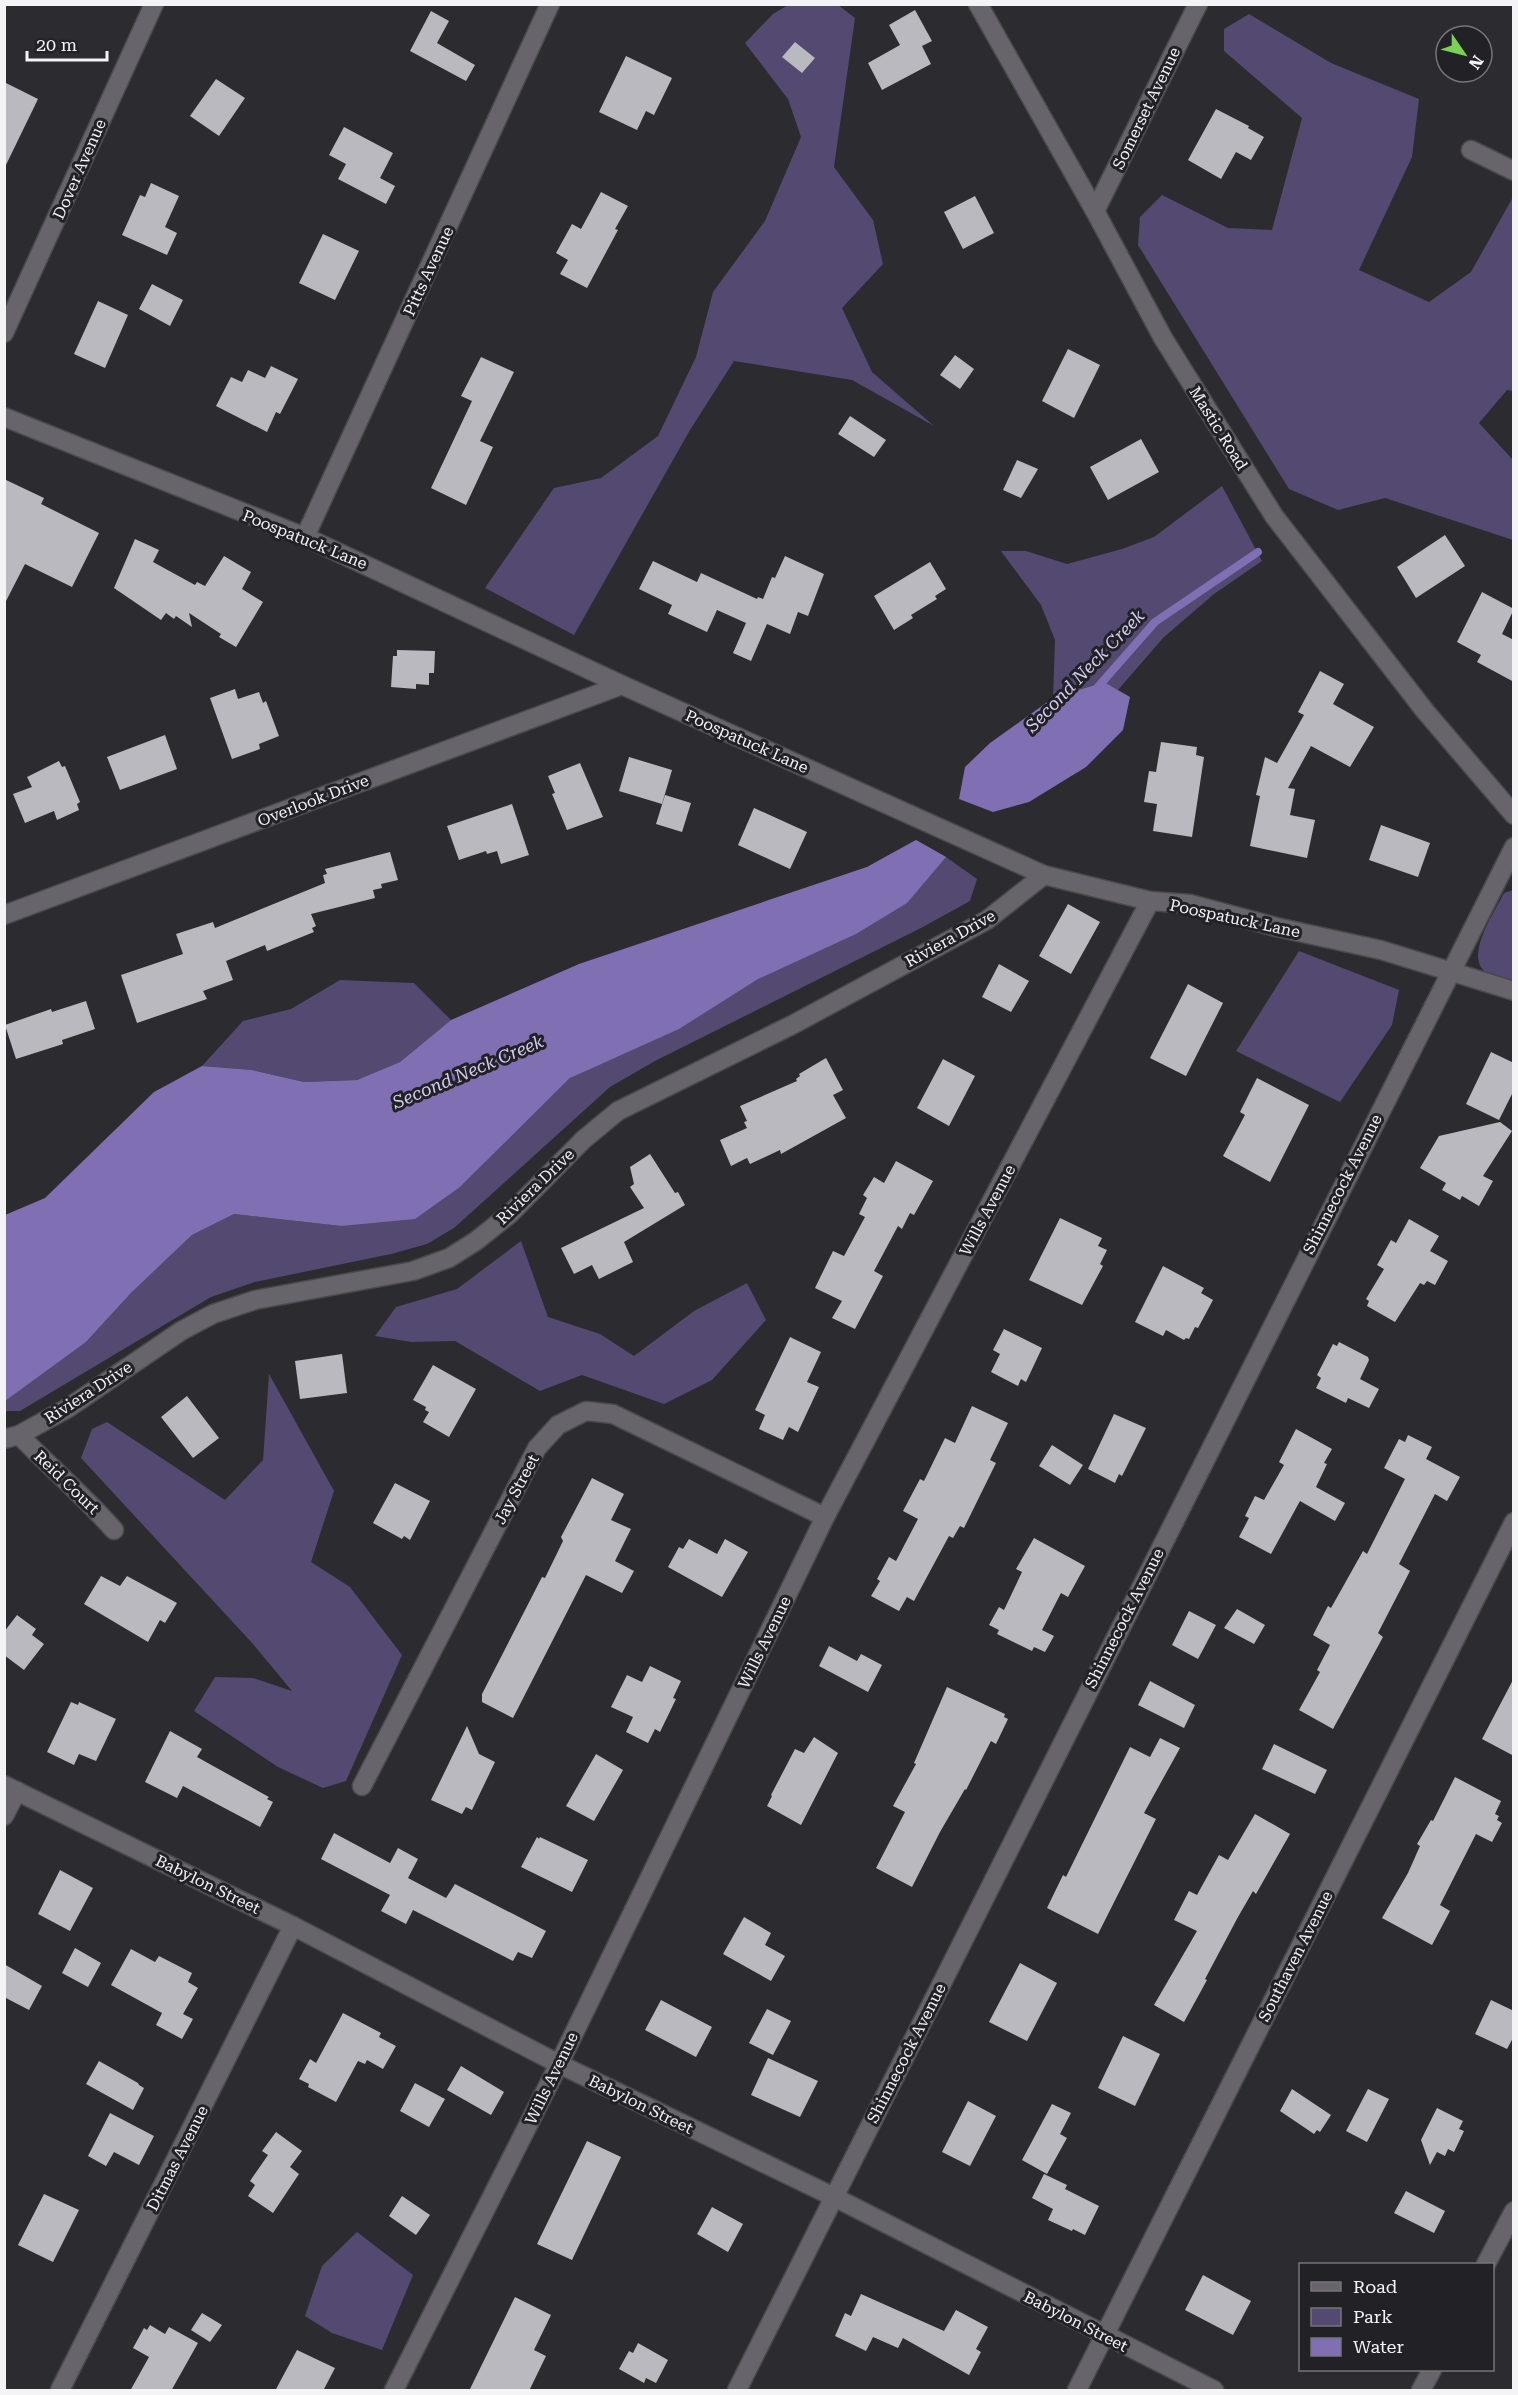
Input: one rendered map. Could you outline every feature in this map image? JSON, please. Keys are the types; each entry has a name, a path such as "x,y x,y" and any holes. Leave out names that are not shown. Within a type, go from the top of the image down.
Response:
{"street":[{"name":"Dover Avenue","path":"4,333 154,4"},
{"name":"Pitts Avenue","path":"305,537 550,4"},
{"name":"Mastic Road","path":"978,4 1095,211 1163,338 1274,516 1425,711 1514,815"},
{"name":"Somerset Avenue","path":"1095,211 1198,4"},
{"path":"1471,150 1514,171"},
{"name":"Poospatuck Lane","path":"4,417 305,537 622,685 1044,875 1150,901 1190,904 1276,927 1381,950 1514,991"},
{"name":"Overlook Drive","path":"4,915 622,685"},
{"name":"Shinnecock Avenue","path":"736,2391 1449,971 1514,847"},
{"name":"Riviera Drive","path":"12,1437 68,1408 181,1331 213,1314 255,1300 413,1271 449,1258 476,1241 511,1213 583,1140 618,1112 792,1024 987,920 1044,875"},
{"name":"Wills Avenue","path":"394,2391 559,2064 825,1517 1150,901"},
{"name":"Jay Street","path":"362,1786 537,1448 558,1425 586,1411 613,1414 825,1517"},
{"name":"Reid Court","path":"12,1437 77,1490 114,1530"},
{"name":"Southaven Avenue","path":"1077,2391 1514,1522"},
{"path":"4,1816 11,1788"},
{"name":"Babylon Street","path":"11,1788 293,1926 559,2064 834,2197 1214,2391"},
{"name":"Ditmas Avenue","path":"60,2391 293,1926"},
{"path":"1487,2263 1514,2211"},
{"path":"1421,2391 1431,2371"}],"green space":[{"path":"788,5 838,5 855,18 834,167 873,220 883,264 842,308 872,372 934,426 852,380 734,361 690,430 574,635 485,588 554,488 601,478 658,436 696,357 713,292 765,221 801,137 788,99 745,43 773,14"},
{"path":"1249,14 1331,63 1419,99 1412,157 1359,270 1429,302 1471,272 1513,197 1513,391 1507,390 1479,423 1513,460 1513,540 1385,498 1338,510 1289,489 1138,245 1140,217 1162,195 1228,228 1272,230 1302,118 1224,51 1224,29"},
{"path":"1222,486 1262,561 1214,594 1163,638 1118,690 1103,682 1053,698 1055,640 1041,605 1001,551 1026,551 1067,564 1122,549 1154,537"},
{"path":"916,840 946,857 977,879 970,901 921,928 655,1061 610,1087 454,1228 427,1244 391,1254 255,1282 211,1297 20,1411 5,1411 4,1401 86,1342 131,1293 192,1235 234,1214 341,1226 460,1187 570,1078 767,902 867,867"},
{"path":"1513,890 1513,982 1487,973 1480,966 1478,956 1483,934 1494,911 1504,893"},
{"path":"1299,951 1399,990 1392,1025 1340,1102 1236,1051"},
{"path":"340,980 414,983 451,1020 400,1062 357,1080 304,1082 252,1070 202,1066 243,1021 291,1009"},
{"path":"521,1241 548,1317 600,1334 634,1356 694,1311 747,1283 766,1320 712,1380 664,1404 582,1375 540,1391 455,1341 411,1342 375,1336 396,1307 457,1289"},
{"path":"269,1374 334,1491 311,1562 350,1587 402,1655 346,1781 323,1788 278,1767 194,1711 215,1677 253,1678 292,1691 253,1644 81,1458 92,1429 107,1422 225,1500 263,1460"},
{"path":"357,2232 413,2275 382,2350 332,2333 305,2316 322,2266"}],"water":[{"path":"1104,682 1130,697 1123,730 1086,767 1029,802 993,812 959,799 965,767 990,743 1053,698"},
{"path":"916,840 946,857 907,903 856,934 758,979 679,1029 570,1078 460,1187 415,1219 341,1226 234,1214 192,1235 131,1293 86,1342 5,1401 5,1215 45,1198 154,1092 202,1066 252,1070 304,1082 357,1080 400,1062 451,1020 579,964 867,867"}],"building":[{"path":"915,10 932,41 922,46 931,64 882,90 868,63 900,45 889,25"},
{"path":"431,11 449,21 437,43 475,65 466,81 410,51"},
{"path":"795,42 815,58 802,73 782,57"},
{"path":"626,56 672,78 654,115 646,111 637,130 599,112"},
{"path":"216,79 245,98 219,136 190,116"},
{"path":"4,82 38,99 4,169"},
{"path":"1216,109 1249,126 1248,128 1264,137 1251,160 1236,152 1221,179 1188,160"},
{"path":"344,127 393,153 380,178 395,186 386,204 338,179 346,164 329,155"},
{"path":"151,183 179,196 165,227 177,233 167,255 122,235 140,195 145,197"},
{"path":"601,192 628,206 587,288 560,274 568,260 556,253 572,224 581,229"},
{"path":"975,196 994,233 963,249 944,212"},
{"path":"323,234 359,251 335,300 299,283"},
{"path":"152,284 183,300 170,326 139,309"},
{"path":"98,301 128,315 105,368 74,354"},
{"path":"1068,349 1100,365 1074,418 1042,401"},
{"path":"955,355 974,369 960,389 940,375"},
{"path":"481,357 514,372 480,441 493,447 466,505 431,488 472,401 461,396"},
{"path":"271,366 298,379 280,414 276,412 267,432 216,406 231,377 242,382 248,370 265,378"},
{"path":"850,416 886,440 874,457 838,434"},
{"path":"1141,439 1159,472 1108,500 1090,467"},
{"path":"1017,460 1038,469 1021,498 1003,490"},
{"path":"4,479 44,498 41,504 99,533 72,587 25,564 4,605"},
{"path":"1445,535 1465,566 1416,598 1397,567"},
{"path":"135,539 159,550 153,562 195,585 197,582 205,586 224,556 251,572 242,589 263,602 236,647 219,637 221,634 189,613 192,627 176,616 174,619 166,613 161,620 114,588"},
{"path":"785,556 824,574 808,616 798,612 790,634 767,624 751,661 733,653 746,623 717,610 707,632 668,614 672,605 639,589 653,561 697,582 701,573 757,599 758,597 763,599 772,577 775,578"},
{"path":"930,562 946,589 935,596 937,599 911,615 913,618 894,630 874,596"},
{"path":"1482,592 1514,609 1502,634 1514,640 1514,682 1477,662 1481,655 1457,642"},
{"path":"397,650 435,651 434,673 429,673 429,685 416,684 416,689 391,687 393,656 397,656"},
{"path":"1320,671 1344,684 1333,704 1374,727 1350,767 1311,746 1288,788 1295,789 1290,815 1315,820 1307,858 1250,846 1260,796 1256,795 1265,757 1277,763 1304,715 1298,712"},
{"path":"235,689 238,699 259,692 263,703 266,701 279,736 259,744 260,749 232,759 210,698"},
{"path":"165,735 177,769 120,790 107,757"},
{"path":"1161,742 1197,747 1196,755 1204,757 1192,837 1153,831 1157,804 1144,802 1149,771 1156,772"},
{"path":"629,757 672,770 662,804 619,791"},
{"path":"59,761 62,767 65,766 80,802 77,804 79,810 57,820 54,811 25,823 13,794 32,787 27,777"},
{"path":"580,763 603,817 567,830 552,794 555,793 548,776"},
{"path":"665,795 691,803 682,832 656,824"},
{"path":"512,804 529,855 501,864 497,851 487,854 486,851 459,860 447,826"},
{"path":"754,808 807,832 790,869 738,845"},
{"path":"1381,825 1430,843 1418,877 1369,860"},
{"path":"390,852 398,880 381,884 382,888 373,890 375,898 311,914 316,926 312,928 314,932 267,951 265,945 226,961 233,980 203,991 207,999 137,1023 121,975 183,954 176,934 213,922 215,928 325,883 323,875 327,874 325,869"},
{"path":"1068,904 1100,922 1071,974 1039,956"},
{"path":"999,964 1029,981 1011,1012 982,997"},
{"path":"1188,984 1223,1003 1186,1076 1150,1058"},
{"path":"86,1001 95,1029 62,1040 63,1044 16,1059 5,1025 51,1009 52,1012"},
{"path":"1491,1052 1514,1063 1514,1090 1499,1120 1466,1104"},
{"path":"826,1058 843,1090 833,1095 846,1118 781,1154 780,1150 750,1164 747,1158 731,1166 720,1140 747,1128 744,1122 747,1121 740,1106 797,1081 799,1074"},
{"path":"943,1059 975,1076 949,1126 917,1108"},
{"path":"1257,1078 1309,1105 1270,1182 1223,1156 1245,1115 1240,1112"},
{"path":"1500,1122 1512,1131 1483,1176 1493,1181 1479,1206 1462,1196 1460,1200 1442,1190 1446,1183 1420,1168 1439,1136"},
{"path":"650,1154 685,1205 624,1242 633,1262 599,1279 592,1265 574,1274 561,1248 644,1208 630,1187 634,1184 630,1167"},
{"path":"896,1161 933,1181 914,1215 910,1213 902,1229 898,1226 874,1271 883,1276 855,1329 832,1318 842,1301 815,1288 833,1251 844,1256 865,1217 859,1214 867,1198 863,1195 874,1177 884,1183"},
{"path":"1060,1218 1102,1238 1098,1246 1107,1250 1100,1264 1103,1266 1082,1305 1029,1280"},
{"path":"1409,1219 1439,1236 1430,1251 1448,1261 1435,1285 1427,1281 1424,1285 1420,1283 1395,1322 1367,1306 1369,1301 1366,1299 1384,1269 1377,1265 1391,1240 1396,1243"},
{"path":"1163,1266 1204,1288 1201,1293 1213,1300 1198,1328 1195,1327 1189,1339 1184,1340 1166,1330 1163,1336 1135,1322"},
{"path":"1004,1329 1042,1348 1026,1382 1021,1379 1018,1386 991,1372 1000,1354 993,1350"},
{"path":"790,1337 821,1352 807,1382 819,1387 798,1432 789,1427 783,1440 759,1429 765,1415 755,1410"},
{"path":"1339,1342 1368,1357 1369,1360 1360,1379 1379,1389 1369,1408 1348,1398 1346,1403 1316,1388 1321,1378 1317,1375 1333,1344 1337,1346"},
{"path":"342,1354 347,1393 300,1399 295,1361"},
{"path":"433,1365 476,1389 449,1437 423,1422 429,1412 425,1410 426,1407 413,1400"},
{"path":"187,1396 219,1438 193,1458 161,1417"},
{"path":"972,1406 1008,1423 990,1460 996,1463 964,1528 960,1526 953,1538 949,1536 914,1601 907,1597 899,1611 871,1596 880,1581 877,1579 889,1557 896,1561 918,1519 903,1511 920,1479 924,1481 945,1438 955,1443"},
{"path":"1114,1414 1146,1428 1122,1476 1119,1474 1115,1483 1088,1469"},
{"path":"1296,1429 1332,1449 1324,1463 1327,1464 1316,1487 1345,1503 1335,1521 1300,1501 1271,1554 1239,1537 1249,1518 1245,1516 1255,1496 1264,1500 1284,1465 1279,1462"},
{"path":"1408,1435 1432,1447 1426,1459 1460,1477 1447,1501 1435,1494 1399,1564 1410,1571 1378,1633 1383,1637 1333,1729 1299,1710 1320,1672 1317,1670 1330,1645 1313,1635 1328,1606 1331,1608 1363,1551 1367,1554 1405,1479 1384,1468 1399,1439 1405,1442"},
{"path":"1052,1445 1083,1465 1070,1485 1039,1466"},
{"path":"592,1478 624,1494 611,1520 631,1529 615,1561 634,1571 622,1593 586,1575 513,1718 482,1702 482,1694 542,1577 545,1578 563,1541 561,1537"},
{"path":"395,1483 430,1501 410,1540 404,1536 402,1539 373,1523"},
{"path":"1034,1538 1085,1566 1068,1597 1061,1593 1042,1630 1054,1636 1045,1652 1034,1647 1032,1651 997,1634 999,1630 989,1625 999,1607 1004,1610 1022,1572 1016,1569"},
{"path":"689,1539 717,1554 725,1539 748,1552 722,1597 668,1567 679,1547 683,1549"},
{"path":"101,1576 120,1586 127,1576 177,1603 165,1623 160,1620 148,1642 84,1604"},
{"path":"1237,1609 1265,1625 1254,1644 1224,1628"},
{"path":"1189,1611 1216,1625 1198,1659 1172,1645"},
{"path":"17,1615 36,1629 32,1635 44,1644 24,1670 4,1655 4,1632"},
{"path":"829,1646 857,1661 861,1654 882,1665 868,1692 819,1666"},
{"path":"650,1666 681,1681 673,1698 676,1699 660,1732 655,1729 648,1743 626,1732 633,1717 611,1707 627,1675 642,1682"},
{"path":"1514,1678 1514,1756 1482,1739"},
{"path":"1150,1681 1195,1705 1184,1728 1138,1705"},
{"path":"947,1687 1005,1714 1004,1717 1008,1719 996,1744 991,1741 912,1887 876,1868 905,1812 893,1806 916,1764 914,1763"},
{"path":"71,1702 78,1705 79,1702 116,1719 96,1761 79,1754 74,1765 47,1752"},
{"path":"467,1726 479,1754 495,1762 472,1810 466,1807 462,1814 431,1800"},
{"path":"170,1731 202,1749 197,1757 269,1797 267,1799 273,1802 260,1827 183,1786 177,1798 145,1782"},
{"path":"814,1737 838,1753 801,1825 767,1806 795,1749 804,1753"},
{"path":"1160,1738 1180,1748 1144,1813 1156,1819 1098,1934 1047,1908 1063,1875 1066,1877 1130,1747 1150,1757"},
{"path":"1274,1744 1327,1770 1315,1794 1262,1769"},
{"path":"596,1754 623,1770 594,1821 566,1806"},
{"path":"1455,1777 1501,1801 1495,1814 1499,1816 1497,1820 1502,1823 1492,1842 1476,1834 1440,1905 1450,1911 1432,1945 1382,1918 1408,1873 1420,1846 1417,1844 1431,1820 1433,1821"},
{"path":"1255,1814 1290,1834 1256,1894 1253,1891 1238,1917 1184,2022 1154,2005 1197,1931 1174,1920 1189,1891 1197,1895 1219,1855 1228,1860"},
{"path":"334,1833 390,1863 398,1848 418,1859 408,1878 446,1898 455,1884 546,1931 532,1958 518,1952 513,1961 413,1910 406,1924 381,1911 390,1895 321,1859"},
{"path":"537,1837 588,1860 572,1892 521,1867"},
{"path":"60,1870 93,1888 70,1931 38,1914"},
{"path":"744,1917 771,1933 765,1945 785,1956 771,1981 723,1954"},
{"path":"75,1948 101,1963 88,1987 62,1973"},
{"path":"131,1949 155,1962 159,1956 192,1973 188,1982 198,1988 183,2014 193,2019 182,2039 156,2025 162,2013 111,1985"},
{"path":"1020,1963 1057,1983 1027,2041 989,2022"},
{"path":"4,1964 42,1986 29,2010 4,1997"},
{"path":"661,2000 712,2027 696,2057 645,2030"},
{"path":"1491,2000 1514,2011 1514,2036 1507,2049 1475,2034"},
{"path":"767,2009 791,2021 773,2055 749,2043"},
{"path":"343,2013 381,2033 379,2037 396,2046 383,2069 367,2060 365,2064 358,2061 336,2102 308,2087 309,2084 299,2079 310,2059 316,2063"},
{"path":"1123,2036 1160,2054 1135,2106 1098,2088"},
{"path":"768,2058 818,2081 800,2117 751,2095"},
{"path":"99,2061 144,2088 133,2110 86,2084"},
{"path":"461,2066 504,2092 491,2115 447,2090"},
{"path":"415,2083 445,2099 429,2127 400,2111"},
{"path":"1292,2089 1331,2115 1320,2132 1317,2130 1314,2134 1280,2111"},
{"path":"1368,2089 1389,2099 1367,2142 1346,2131"},
{"path":"968,2101 996,2116 970,2166 942,2152"},
{"path":"1052,2104 1071,2113 1060,2134 1067,2138 1047,2174 1022,2160"},
{"path":"1437,2108 1463,2121 1459,2129 1464,2131 1454,2152 1448,2149 1445,2156 1437,2152 1430,2165 1421,2140"},
{"path":"110,2113 154,2136 139,2165 114,2152 106,2166 88,2156"},
{"path":"276,2132 302,2151 290,2167 299,2174 273,2213 248,2196 255,2185 250,2181 268,2155 262,2151"},
{"path":"587,2141 621,2157 572,2260 537,2244"},
{"path":"1044,2174 1067,2185 1065,2189 1099,2206 1085,2235 1048,2220 1053,2209 1032,2198"},
{"path":"1406,2191 1445,2211 1434,2233 1394,2213"},
{"path":"44,2194 79,2210 53,2262 18,2245"},
{"path":"402,2196 430,2215 416,2235 389,2216"},
{"path":"712,2207 743,2224 728,2252 697,2234"},
{"path":"1203,2275 1251,2301 1233,2335 1185,2310"},
{"path":"861,2294 944,2331 956,2310 988,2327 976,2349 981,2352 969,2375 903,2338 898,2348 873,2337 866,2351 835,2336 845,2313 851,2316"},
{"path":"515,2297 551,2315 534,2350 546,2356 529,2391 469,2391"},
{"path":"202,2313 222,2325 210,2342 191,2330"},
{"path":"150,2325 165,2334 169,2327 198,2343 171,2391 130,2391 149,2357 133,2348 144,2328 147,2330"},
{"path":"638,2343 668,2360 656,2383 646,2378 644,2383 619,2369 629,2351 633,2353"},
{"path":"297,2350 335,2368 323,2391 275,2391"}],"waterway":[{"name":"Second Neck Creek","path":"1097,688 1155,622 1258,552"}]}
